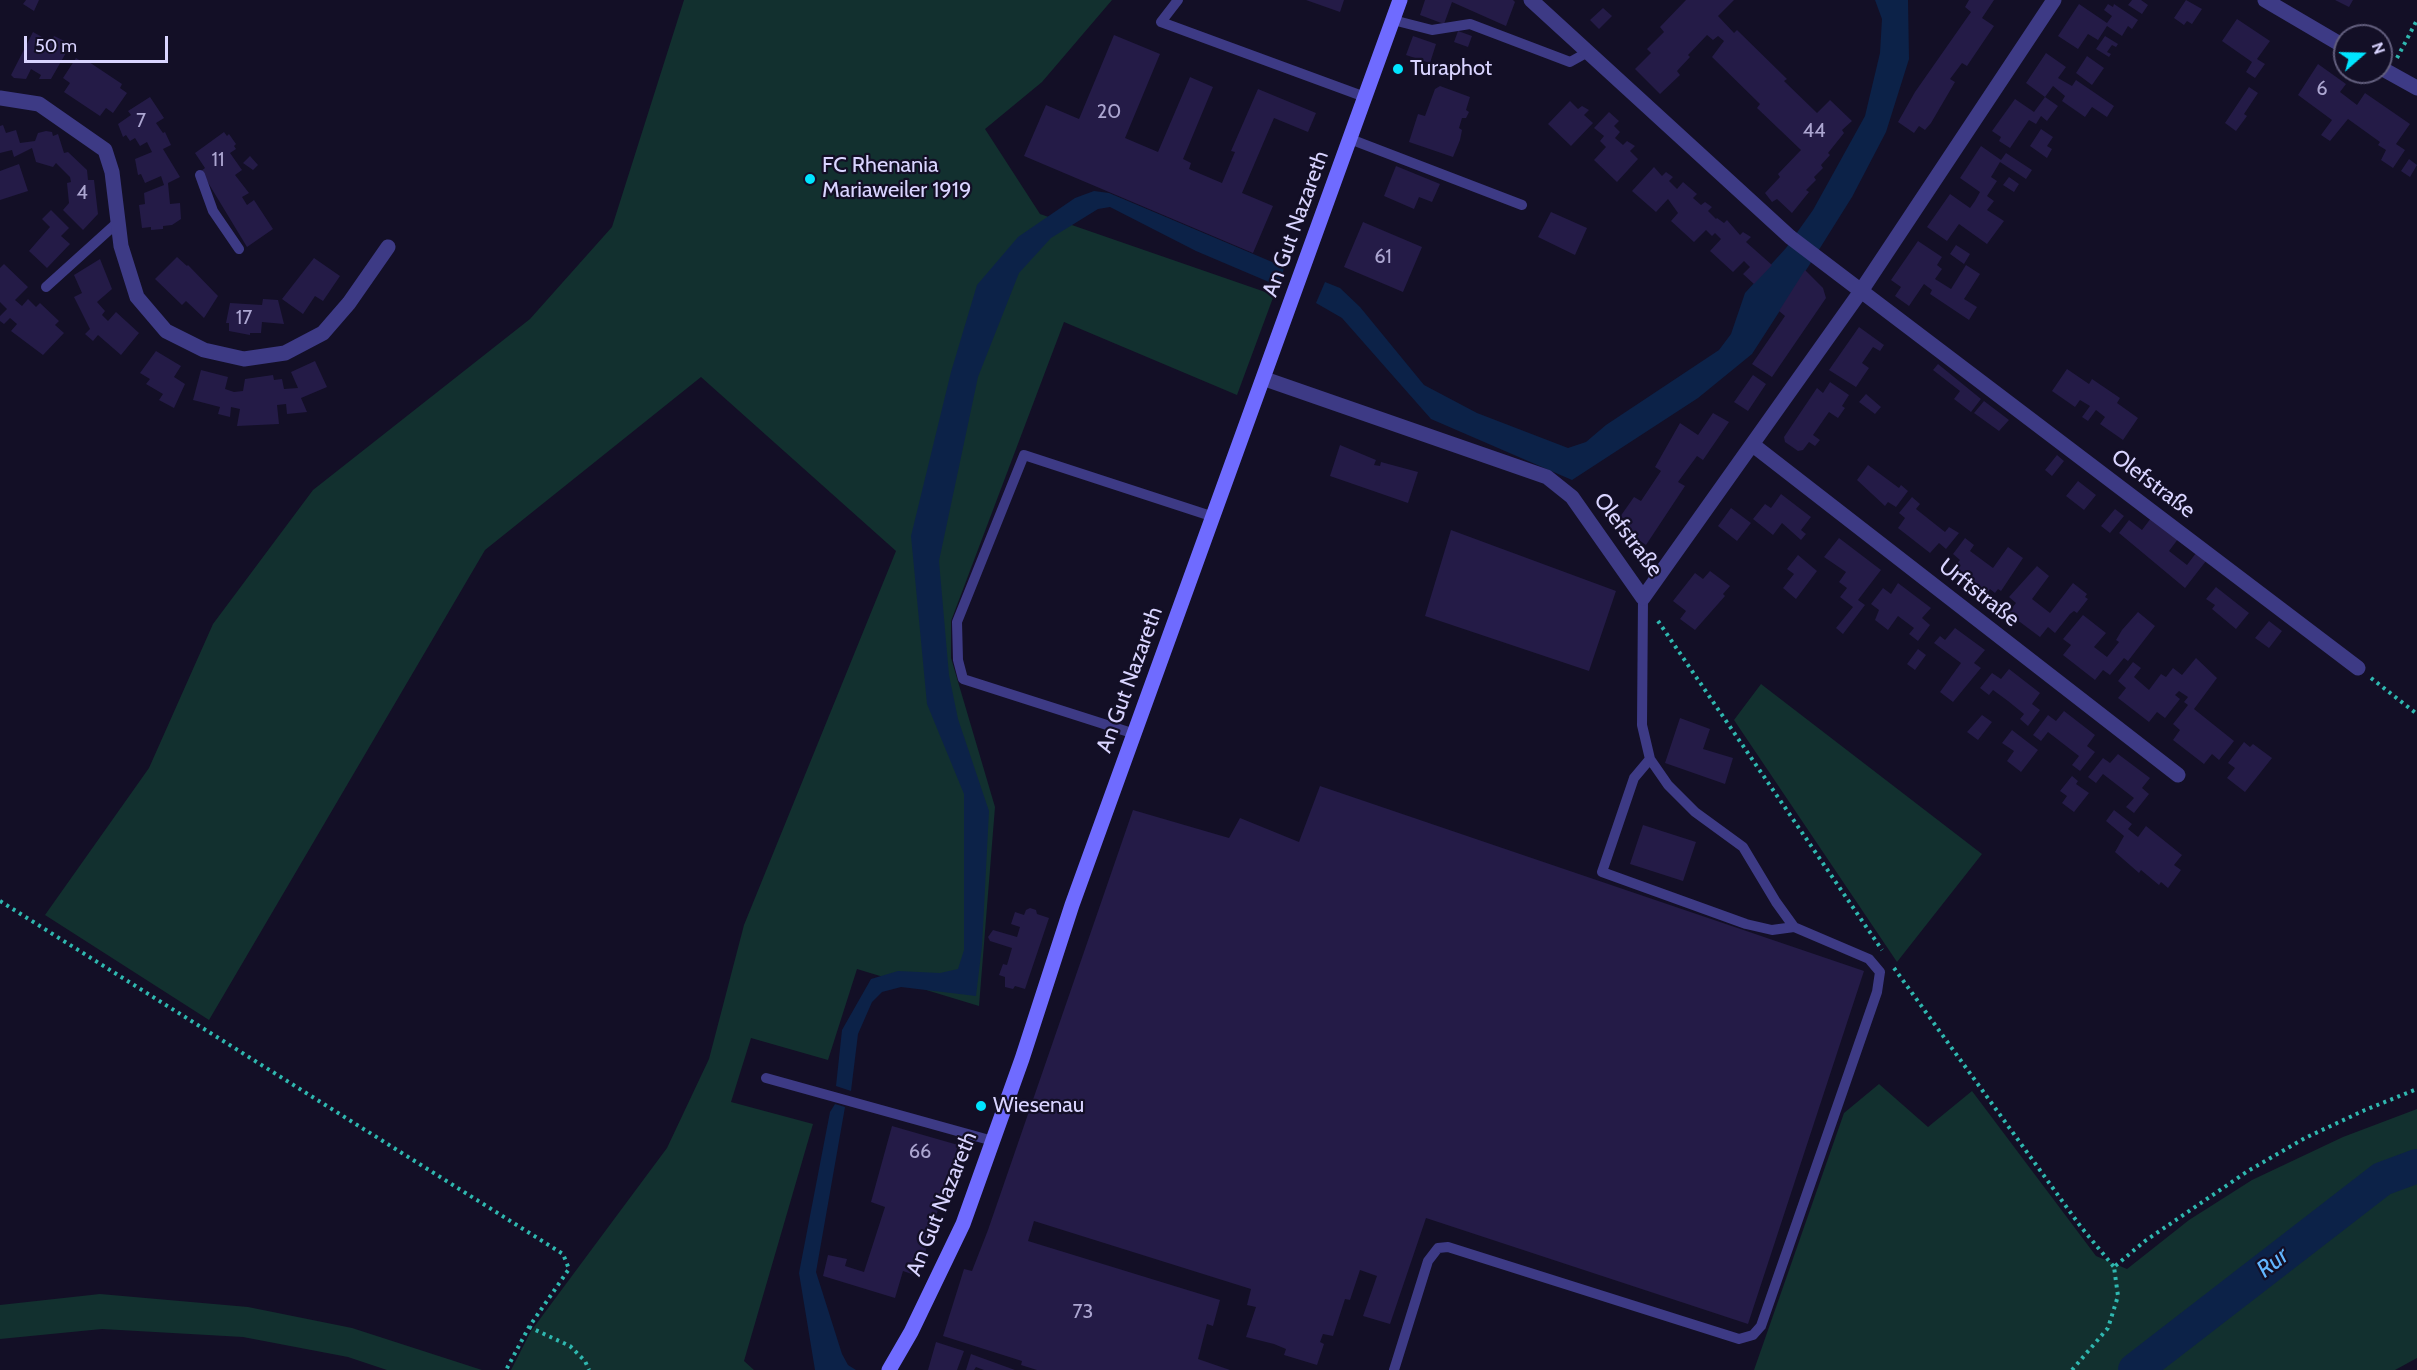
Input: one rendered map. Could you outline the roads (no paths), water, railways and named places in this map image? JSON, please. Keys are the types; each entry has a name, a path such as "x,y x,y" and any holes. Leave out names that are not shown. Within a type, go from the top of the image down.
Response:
{"main road":[{"name":"An Gut Nazareth","path":"889,1370 911,1332 963,1224 1072,904 1265,379 1400,0"}],"street":[{"name":"Olefstraße","path":"1531,0 1790,237 2358,668"},
{"name":"Olefstraße","path":"1265,379 1547,477 1572,496 1643,598 1861,291 2054,0"},
{"path":"2265,0 2333,40"},
{"path":"2393,74 2417,88"},
{"path":"0,98 39,104 105,150 112,172 121,246 137,297 166,331 204,350 244,359 285,353 323,333 349,303 388,248"},
{"name":"Urftstraße","path":"1753,445 2178,775"}],"lane":[{"path":"1178,0 1161,22 1365,97"},
{"path":"1393,21 1432,30 1470,24 1570,62 1588,52"},
{"path":"1350,140 1522,205"},
{"path":"200,175 213,211 239,249"},
{"path":"46,287 118,222"},
{"path":"1135,734 963,679 958,660 957,622 1024,455 1214,517"},
{"path":"1643,598 1642,725 1650,759 1668,785 1695,812 1743,847 1794,927"},
{"path":"1394,1370 1428,1261 1438,1248 1448,1247 1739,1339 1753,1335 1761,1326 1874,1004 1880,972 1869,959 1794,927 1772,930 1746,924 1602,872 1634,778 1650,759"},
{"path":"766,1078 993,1141"}],"water":[{"path":"1875,0 1908,0 1909,59 1886,132 1852,197 1810,264 1752,354 1698,398 1572,480 1431,419 1342,318 1316,303 1325,282 1340,288 1360,307 1424,385 1477,413 1568,448 1586,442 1606,425 1719,350 1731,334 1745,293 1786,248 1813,210 1865,116 1880,53 1882,19"},
{"path":"1094,191 1109,193 1284,267 1282,276 1276,285 1196,251 1110,207 1098,209 1051,238 1019,273 978,377 939,561 949,675 958,719 989,811 982,946 976,996 901,987 882,992 872,1002 858,1034 851,1091 836,1086 842,1030 871,979 898,971 940,973 958,969 964,950 964,794 927,704 911,536 951,372 977,285 1018,237 1075,198"},
{"path":"835,1104 845,1107 816,1272 842,1354 848,1365 856,1370 815,1370 799,1273 830,1112"}],"waterway":[{"name":"Rur","path":"2135,1370 2382,1179 2417,1166"}],"place":[{"name":"Turaphot","path":"1398,69"},
{"name":"FC Rhenania Mariaweiler 1919","path":"810,179"},
{"name":"Wiesenau","path":"981,1106"}]}
